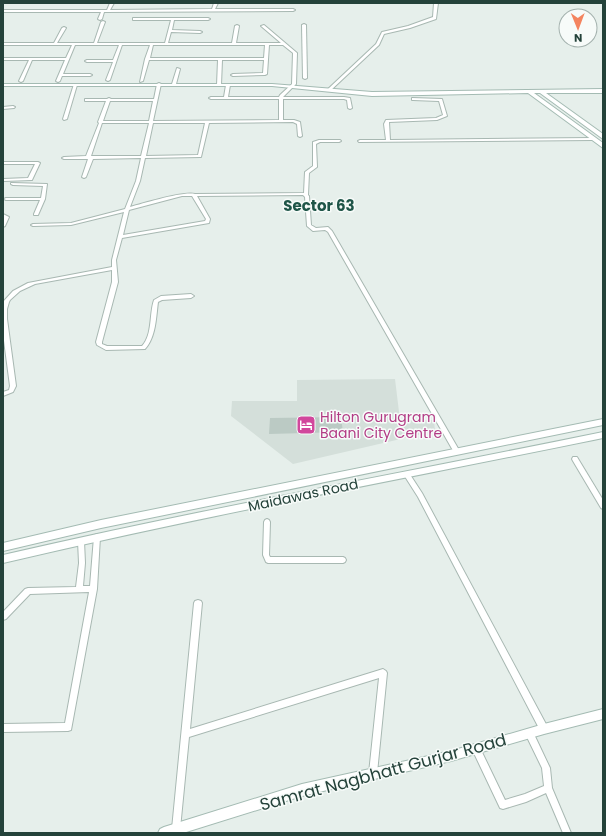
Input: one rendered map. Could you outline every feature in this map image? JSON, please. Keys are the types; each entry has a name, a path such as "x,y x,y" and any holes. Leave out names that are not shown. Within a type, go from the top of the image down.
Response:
{"street":[{"path":"108,11 112,3"},
{"path":"213,11 216,3"},
{"path":"329,90 378,44 382,33 409,27 435,18 436,3"},
{"path":"193,19 195,9"},
{"path":"3,11 195,9 213,11 293,10"},
{"path":"100,19 103,11"},
{"path":"134,19 208,19"},
{"path":"166,44 173,19"},
{"path":"95,44 103,22"},
{"path":"304,25 305,78"},
{"path":"234,44 237,26"},
{"path":"263,26 295,53 293,86 281,98 281,121"},
{"path":"56,44 64,28"},
{"path":"170,31 200,32"},
{"path":"3,44 285,44"},
{"path":"58,81 74,44"},
{"path":"108,80 121,44"},
{"path":"141,81 152,44"},
{"path":"233,75 264,74 267,44"},
{"path":"3,59 67,59"},
{"path":"20,81 31,59"},
{"path":"148,59 266,59"},
{"path":"219,84 220,59"},
{"path":"87,61 115,61"},
{"path":"174,84 178,68"},
{"path":"294,69 305,69"},
{"path":"61,75 90,75"},
{"path":"159,84 144,158 138,181 127,210 114,260 115,282 99,342 102,348 143,348 146,346 150,337 156,301 161,298 191,296"},
{"path":"226,98 228,84"},
{"path":"3,85 228,84 293,86 372,94 603,91"},
{"path":"65,118 75,85"},
{"path":"529,92 603,146"},
{"path":"541,92 603,137"},
{"path":"211,98 347,98 350,100 350,108"},
{"path":"388,141 386,124 388,121 437,119 446,116 441,100 413,99"},
{"path":"86,100 155,100"},
{"path":"84,177 100,122 109,100"},
{"path":"3,108 13,107"},
{"path":"100,122 299,122 300,136"},
{"path":"64,158 200,156 207,122"},
{"path":"360,141 593,139"},
{"path":"339,141 319,141 314,143 315,166 307,172 306,195 309,226 315,230 326,228 330,231 448,439 457,452"},
{"path":"3,162 38,163 30,179 3,180"},
{"path":"3,184 44,185 43,199 36,214"},
{"path":"33,225 71,224 177,196 193,194 299,193 306,195"},
{"path":"120,237 207,222 208,219 193,194"},
{"path":"6,199 43,199"},
{"path":"3,216 7,217 3,226"},
{"path":"3,394 11,391 13,386 6,342 4,310 7,301 22,287 34,283 114,268"},
{"name":"Maidawas Road","path":"3,547 101,524 603,422"},
{"name":"Maidawas Road","path":"3,559 97,537 308,493 407,475 603,434"},
{"path":"575,459 603,506"},
{"path":"407,475 420,495 544,729"},
{"path":"302,483 308,493"},
{"path":"267,522 266,555 268,560 343,560"},
{"path":"3,728 68,727 92,589 97,537"},
{"path":"79,589 82,564 81,541"},
{"path":"3,617 28,591 92,589"},
{"path":"176,829 198,602"},
{"path":"185,734 383,673 373,773"},
{"name":"Samrat Nagbhatt Gurjar Road","path":"164,833 302,790 476,749 529,733 603,714"},
{"path":"529,733 546,768 548,788 567,833"},
{"path":"476,749 503,805 526,798 548,788"}],"shaded area":[{"path":"395,379 400,420 434,420 435,431 293,464 231,416 232,401 297,401 297,380"}],"building":[{"name":"Hilton Gurugram Baani City Centre","path":"341,417 343,432 269,434 270,418"}],"place":[{"name":"Hilton Gurugram Baani City Centre","path":"306,425"}],"district":[{"name":"Sector 63","path":"319,206"}]}
